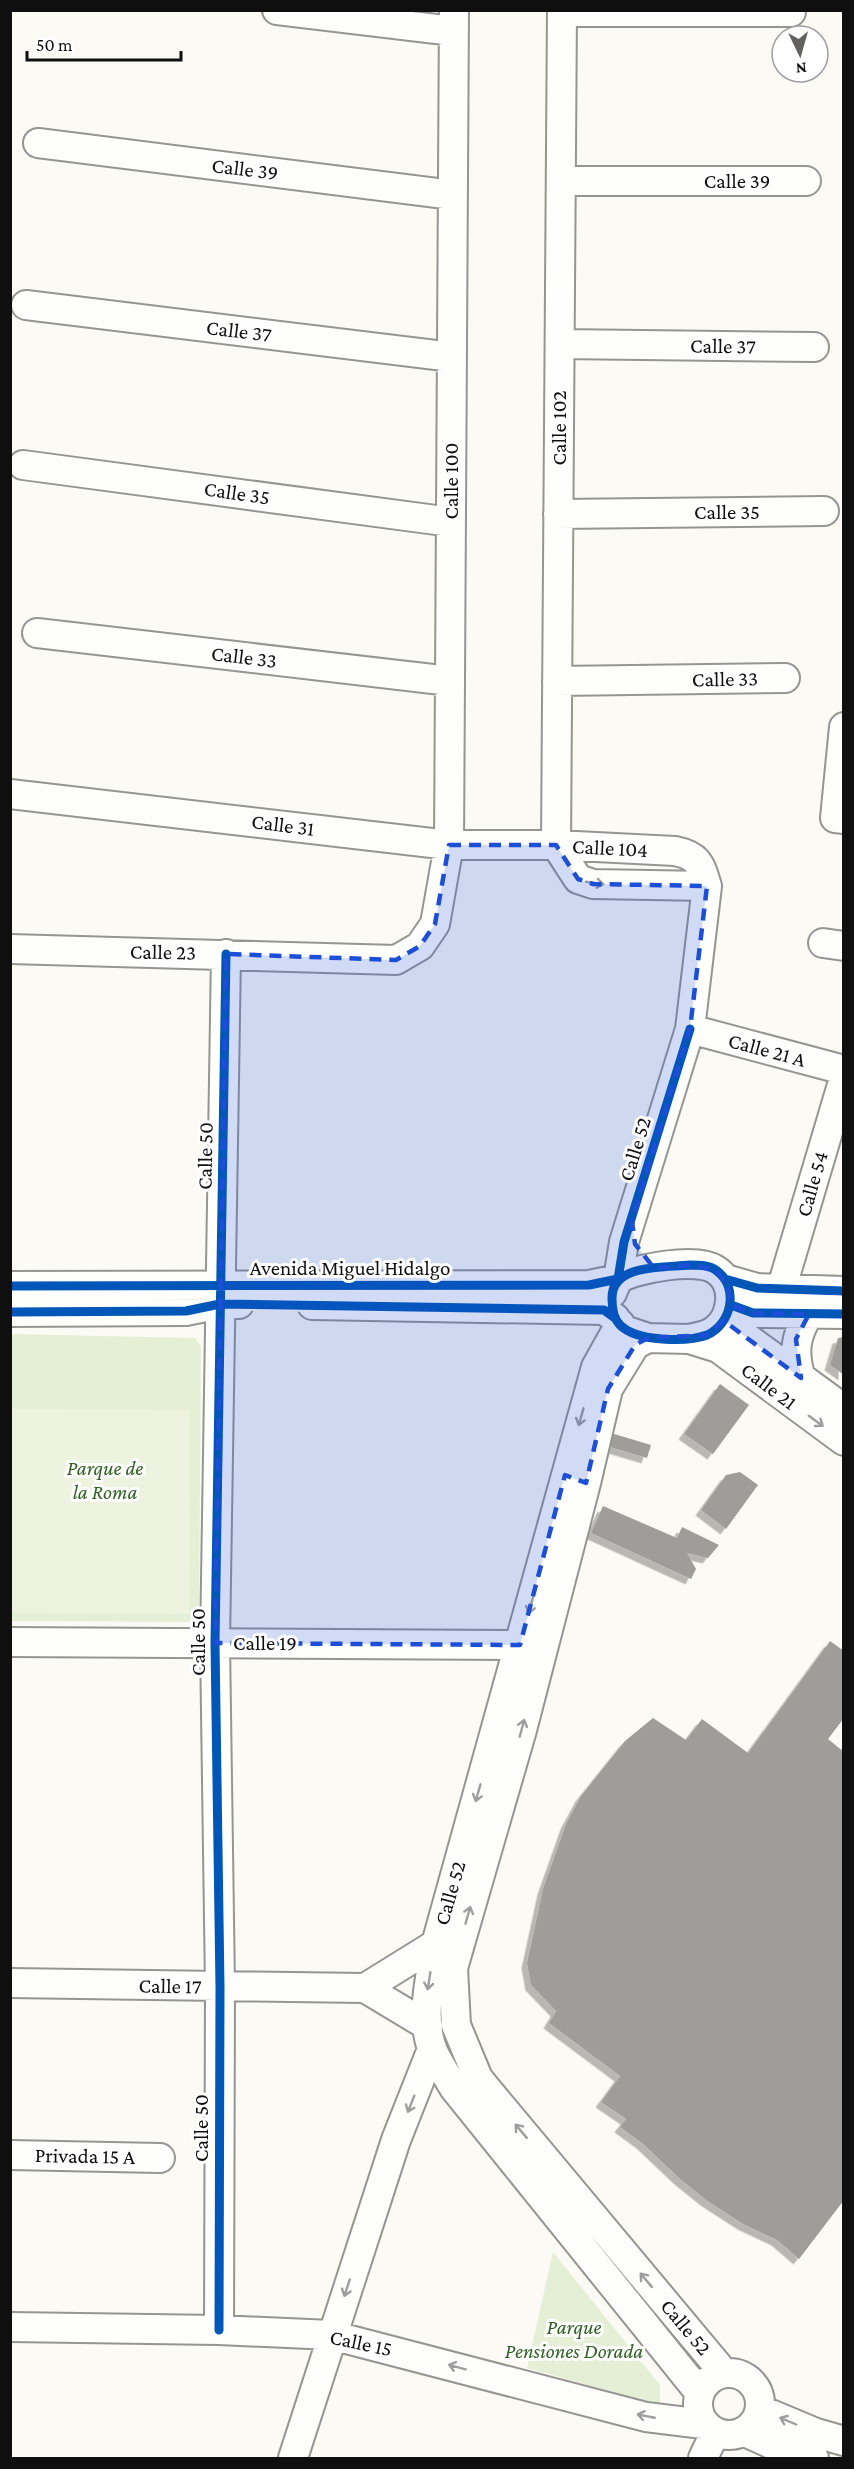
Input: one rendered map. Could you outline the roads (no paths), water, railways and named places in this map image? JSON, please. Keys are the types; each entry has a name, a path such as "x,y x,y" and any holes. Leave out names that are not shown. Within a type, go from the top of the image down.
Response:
{"street":[{"path":"277,10 453,21"},
{"path":"562,11 791,12"},
{"name":"Calle 102","path":"556,845 562,11"},
{"name":"Calle 100","path":"420,946 435,924 449,845 453,21"},
{"name":"Calle 39","path":"38,144 453,195"},
{"name":"Calle 39","path":"561,181 806,182"},
{"name":"Calle 37","path":"26,305 452,357"},
{"name":"Calle 37","path":"560,344 814,347"},
{"name":"Calle 35","path":"23,465 451,522"},
{"name":"Calle 35","path":"558,514 824,511"},
{"name":"Calle 33","path":"37,633 450,681"},
{"name":"Calle 33","path":"557,681 785,678"},
{"path":"839,818 843,727"},
{"name":"Calle 31","path":"10,794 449,845 556,845"},
{"name":"Calle 104","path":"556,845 675,851 690,854 702,868 707,886 690,1029"},
{"name":"Calle 23","path":"10,949 396,960 420,946"},
{"name":"Calle 50","path":"219,2330 220,1987 215,1643 226,954"},
{"name":"Calle 21 A","path":"690,1029 843,1070"},
{"name":"Calle 52","path":"618,1279 620,1259 690,1029"},
{"name":"Calle 54","path":"781,1290 843,1078"},
{"name":"Calle 52","path":"632,1221 635,1244 654,1268"},
{"path":"726,1302 716,1270 703,1265 654,1268 633,1272 618,1279 612,1294 617,1321 627,1330 648,1338 689,1339 707,1335 726,1302 757,1288 843,1291"},
{"name":"Avenida Miguel Hidalgo","path":"10,1312 186,1311 220,1295 599,1285 618,1279"},
{"name":"Avenida Miguel Hidalgo","path":"10,1286 604,1310 617,1321"},
{"path":"726,1302 753,1313 843,1314"},
{"name":"Calle 21","path":"726,1302 801,1378 843,1409"},
{"path":"801,1378 796,1362 796,1339 809,1314"},
{"name":"Calle 52","path":"617,1321 596,1367 576,1479 512,1765 453,1968 456,2025 478,2078 724,2373"},
{"name":"Calle 52","path":"648,1338 635,1345 608,1389 520,1645 436,1944 428,1989 430,2038 454,2088 699,2392"},
{"name":"Calle 21","path":"689,1339 718,1348 843,1441"},
{"name":"Calle 19","path":"10,1642 520,1645"},
{"path":"293,2458 430,2038 365,1988 436,1944"},
{"name":"Calle 17","path":"10,1983 365,1988"},
{"name":"Privada 15 A","path":"10,2155 160,2158"},
{"name":"Calle 15","path":"10,2327 219,2330 332,2335 646,2417 814,2458"},
{"path":"724,2373 739,2374 752,2382 759,2395 728,2436 697,2409 699,2392 709,2379 724,2373"},
{"name":"Calle 15","path":"728,2436 816,2433 843,2441"}],"park label":[{"name":"Parque de la Roma","path":"105,1480"},
{"name":"Parque Pensiones Dorada","path":"574,2339"}]}
